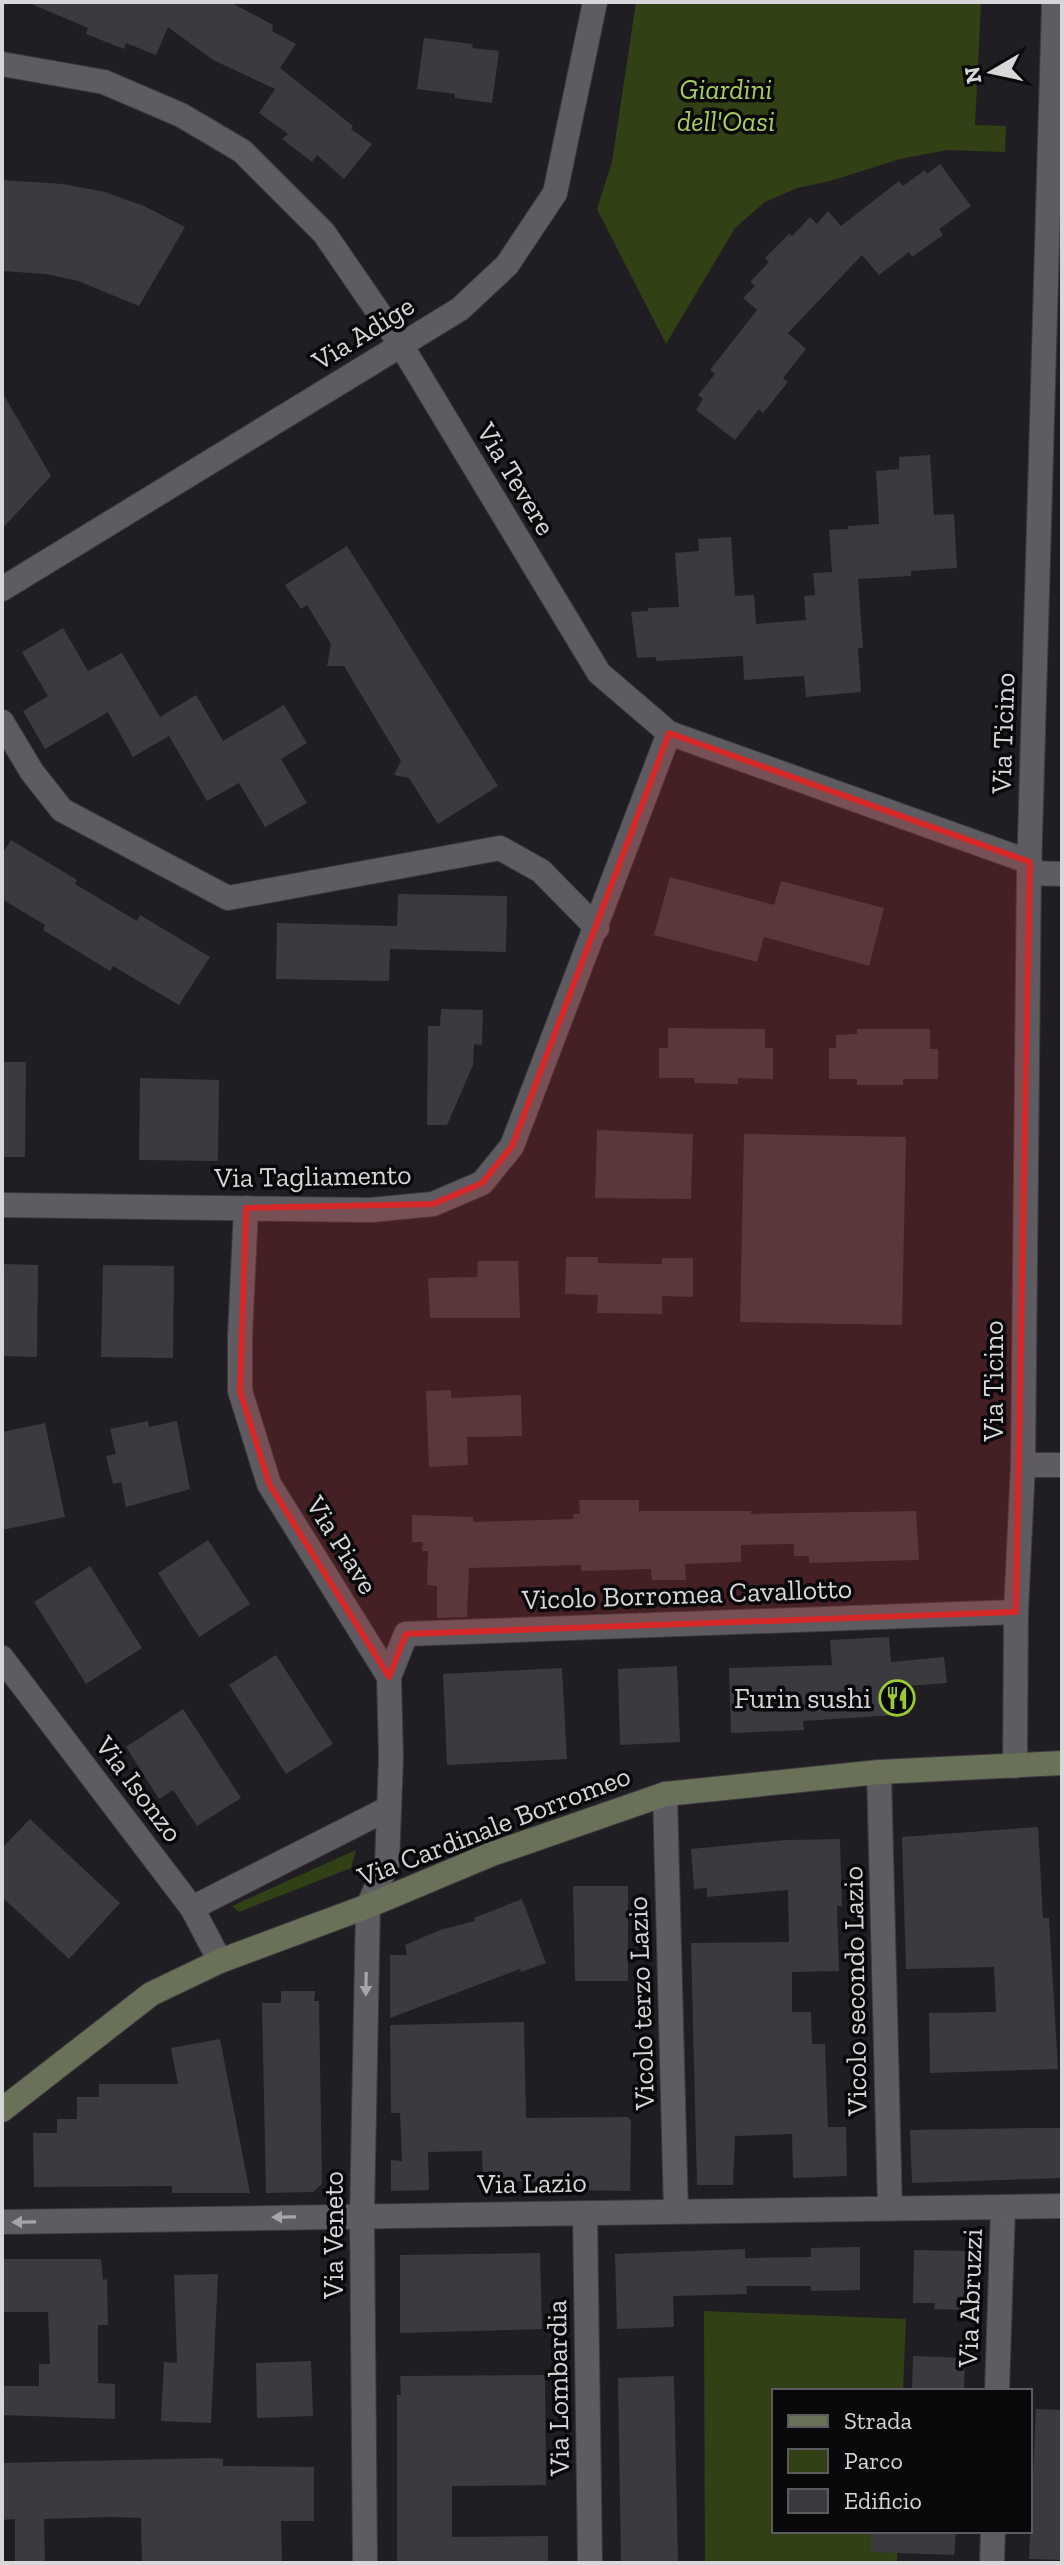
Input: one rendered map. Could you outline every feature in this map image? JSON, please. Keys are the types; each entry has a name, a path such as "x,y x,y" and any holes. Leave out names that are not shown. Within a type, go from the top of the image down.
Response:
{"street":[{"name":"Via Ticino","path":"1015,1766 1016,1612 1023,1465 1029,868 1054,2"},
{"name":"Via Adige","path":"2,589 460,309 507,265 555,193 587,3"},
{"name":"Via Tevere","path":"2,64 104,82 181,115 242,151 324,233 401,345 599,673 669,733 1029,868 1062,874"},
{"path":"2,722 32,772 62,810 228,898 500,848 541,871 597,928"},
{"name":"Via Tagliamento","path":"2,1205 371,1210 433,1204 482,1183 512,1146 669,733"},
{"name":"Via Piave","path":"246,1208 240,1391 269,1484 389,1677"},
{"name":"Via Ticino","path":"1023,1465 1062,1465"},
{"name":"Vicolo Borromea Cavallotto","path":"389,1677 406,1634 1016,1612"},
{"name":"Via Isonzo","path":"2,1658 192,1908 220,1961"},
{"path":"368,1906 387,1864 389,1677"},
{"name":"Via Cardinale Borromeo","path":"2,2110 151,1994 220,1961 368,1906 492,1854 665,1794 879,1772 1062,1763"},
{"name":"Vicolo secondo Lazio","path":"879,1772 890,2208"},
{"name":"Vicolo terzo Lazio","path":"665,1794 676,2211"},
{"path":"192,1908 389,1808"},
{"name":"Via Veneto","path":"365,2563 362,2216 368,1906"},
{"name":"Via Lazio","path":"2,2222 1062,2206"},
{"name":"Via Abruzzi","path":"997,2389 1003,2207"},
{"name":"Via Lombardia","path":"585,2213 590,2563"},
{"path":"992,2563 993,2533"}],"highlighted area":[{"path":"669,733 1030,862 1016,1612 406,1634 389,1677 269,1484 240,1391 246,1208 433,1204 482,1183 512,1146"}],"green space":[{"name":"Giardini dell'Oasi","path":"636,2 981,2 975,125 1006,126 1005,152 947,150 900,159 797,188 765,202 735,228 666,344 597,209 612,162"},
{"path":"356,1850 351,1868 239,1912 232,1906"},
{"path":"704,2311 906,2319 903,2389 772,2389 772,2533 898,2533 897,2563 705,2563"}],"building":[{"path":"27,2 230,2 273,25 272,31 296,44 280,68 372,144 344,179 317,155 312,162 282,139 288,134 259,113 275,89 213,60 168,27 156,55 126,43 124,49 86,34 88,28"},
{"path":"424,38 473,44 472,48 499,51 492,103 417,89"},
{"path":"940,164 971,206 939,229 943,235 912,257 909,252 879,275 862,255 788,333 806,349 783,378 788,382 763,413 759,409 735,440 696,410 703,399 698,395 715,374 710,370 757,310 743,298 755,286 750,282 769,262 765,258 810,217 817,224 828,211 841,226 899,181 903,186 925,170 927,174"},
{"path":"2,180 63,184 105,192 144,206 185,227 139,306 78,281 46,274 2,271"},
{"path":"2,392 51,476 2,529"},
{"path":"930,455 934,515 954,514 957,568 911,571 911,576 858,579 863,648 858,648 861,692 806,697 804,676 744,680 743,656 656,661 656,657 637,658 631,612 679,607 675,553 699,551 698,539 731,537 735,596 754,595 756,624 806,620 804,596 815,595 813,573 832,572 829,530 879,524 876,471 899,469 899,457"},
{"path":"347,546 498,786 438,824 409,778 394,775 401,761 344,666 327,666 331,644 307,605 301,609 285,585"},
{"path":"63,628 88,671 122,653 160,717 196,695 223,741 284,705 307,743 281,759 307,803 265,827 239,783 207,801 169,736 133,757 108,712 45,749 23,711 48,696 22,652"},
{"path":"11,840 77,880 75,884 137,921 140,915 210,957 179,1005 113,966 110,971 43,930 45,925 2,899 2,854"},
{"path":"670,877 774,905 781,881 884,908 869,966 764,937 757,962 654,935"},
{"path":"398,894 507,896 506,952 390,949 389,981 276,979 277,923 397,926"},
{"path":"441,1009 483,1010 482,1045 474,1044 473,1065 447,1125 427,1125 428,1026 440,1026"},
{"path":"668,1028 765,1029 765,1048 773,1048 773,1079 738,1078 738,1084 694,1083 695,1078 659,1078 659,1048 668,1048"},
{"path":"857,1029 930,1029 930,1049 938,1049 938,1079 903,1079 903,1085 857,1085 857,1079 829,1079 829,1048 836,1048 836,1035 857,1034"},
{"path":"2,1062 26,1062 25,1157 2,1157"},
{"path":"140,1078 219,1080 218,1161 139,1160"},
{"path":"597,1130 693,1134 691,1199 595,1198"},
{"path":"744,1134 906,1137 902,1325 740,1322"},
{"path":"566,1257 598,1257 598,1263 662,1264 662,1258 693,1258 693,1297 662,1296 662,1314 597,1313 598,1295 565,1294"},
{"path":"478,1261 518,1261 520,1318 430,1318 428,1278 477,1277"},
{"path":"2,1264 38,1265 37,1357 2,1356"},
{"path":"103,1265 174,1266 173,1358 101,1357"},
{"path":"451,1390 451,1398 521,1395 522,1436 467,1437 468,1465 429,1467 426,1391"},
{"path":"148,1421 149,1427 177,1421 190,1489 126,1507 121,1482 113,1484 106,1456 116,1454 110,1429"},
{"path":"45,1423 65,1517 2,1530 2,1432"},
{"path":"579,1500 639,1500 639,1511 751,1511 751,1514 916,1511 919,1560 809,1563 809,1556 794,1556 794,1544 741,1545 741,1562 685,1564 686,1580 652,1580 651,1569 581,1571 581,1565 469,1568 467,1617 437,1618 437,1586 427,1585 428,1551 422,1551 423,1542 412,1542 412,1515 473,1517 473,1522 574,1519 573,1514 580,1514"},
{"path":"208,1540 250,1604 199,1637 158,1573"},
{"path":"90,1566 142,1648 86,1684 34,1602"},
{"path":"889,1637 891,1662 944,1657 947,1683 907,1686 910,1714 803,1721 804,1730 731,1733 729,1668 832,1665 830,1640"},
{"path":"276,1655 333,1744 286,1774 229,1685"},
{"path":"677,1666 680,1742 620,1745 618,1669"},
{"path":"562,1668 567,1759 447,1765 443,1674"},
{"path":"183,1709 241,1798 197,1826 173,1790 159,1799 126,1747"},
{"path":"30,1819 120,1903 69,1959 2,1897 2,1848"},
{"path":"1038,1827 1043,1918 1049,1918 1058,2069 930,2073 929,2013 996,2012 994,1967 906,1969 902,1837"},
{"path":"840,1839 842,1906 837,1906 839,1971 792,1972 792,2012 811,2012 812,2044 825,2044 828,2127 846,2127 847,2176 793,2178 792,2134 735,2136 733,2185 697,2185 691,1943 789,1942 788,1890 707,1897 707,1888 694,1889 691,1849 786,1840"},
{"path":"573,1886 628,1886 628,1981 575,1981"},
{"path":"522,1899 546,1963 521,1972 520,1969 390,2018 390,1955 407,1955 405,1945 440,1930 475,1921 474,1918"},
{"path":"281,1991 315,1991 314,2001 319,2001 322,2184 313,2192 266,2193 262,2003 281,2003"},
{"path":"524,2022 526,2118 628,2117 631,2120 630,2191 575,2190 572,2180 483,2182 482,2151 428,2152 429,2190 391,2191 391,2160 402,2161 400,2113 391,2113 390,2025"},
{"path":"220,2039 250,2193 172,2193 172,2186 34,2187 33,2133 57,2133 57,2119 77,2119 77,2097 99,2097 99,2084 178,2084 171,2048"},
{"path":"1062,2128 1062,2178 912,2183 910,2130"},
{"path":"860,2247 860,2290 811,2291 811,2286 746,2286 747,2294 673,2296 674,2327 617,2329 615,2254 745,2249 745,2258 811,2257 811,2248"},
{"path":"914,2250 966,2251 965,2310 934,2309 935,2303 913,2303"},
{"path":"540,2253 542,2329 400,2333 400,2255"},
{"path":"2,2259 101,2259 103,2280 107,2279 108,2325 98,2325 98,2383 115,2384 115,2419 2,2415 2,2386 39,2386 39,2364 50,2364 48,2312 2,2312"},
{"path":"218,2274 211,2423 161,2421 164,2362 177,2363 174,2275"},
{"path":"913,2356 965,2358 964,2389 912,2389"},
{"path":"311,2361 313,2416 257,2418 256,2363"},
{"path":"545,2375 546,2485 452,2486 452,2537 548,2536 548,2563 397,2563 397,2395 401,2395 400,2376"},
{"path":"674,2376 678,2563 621,2563 618,2378"},
{"path":"1036,2409 1062,2410 1062,2560 1029,2559"},
{"path":"223,2459 223,2466 314,2467 314,2521 281,2521 282,2563 142,2563 141,2518 111,2517 44,2519 45,2563 15,2563 15,2519 2,2520 2,2463"},
{"path":"871,2533 956,2533 954,2555 871,2552"}],"place":[{"name":"Furin sushi","path":"897,1698"}]}
